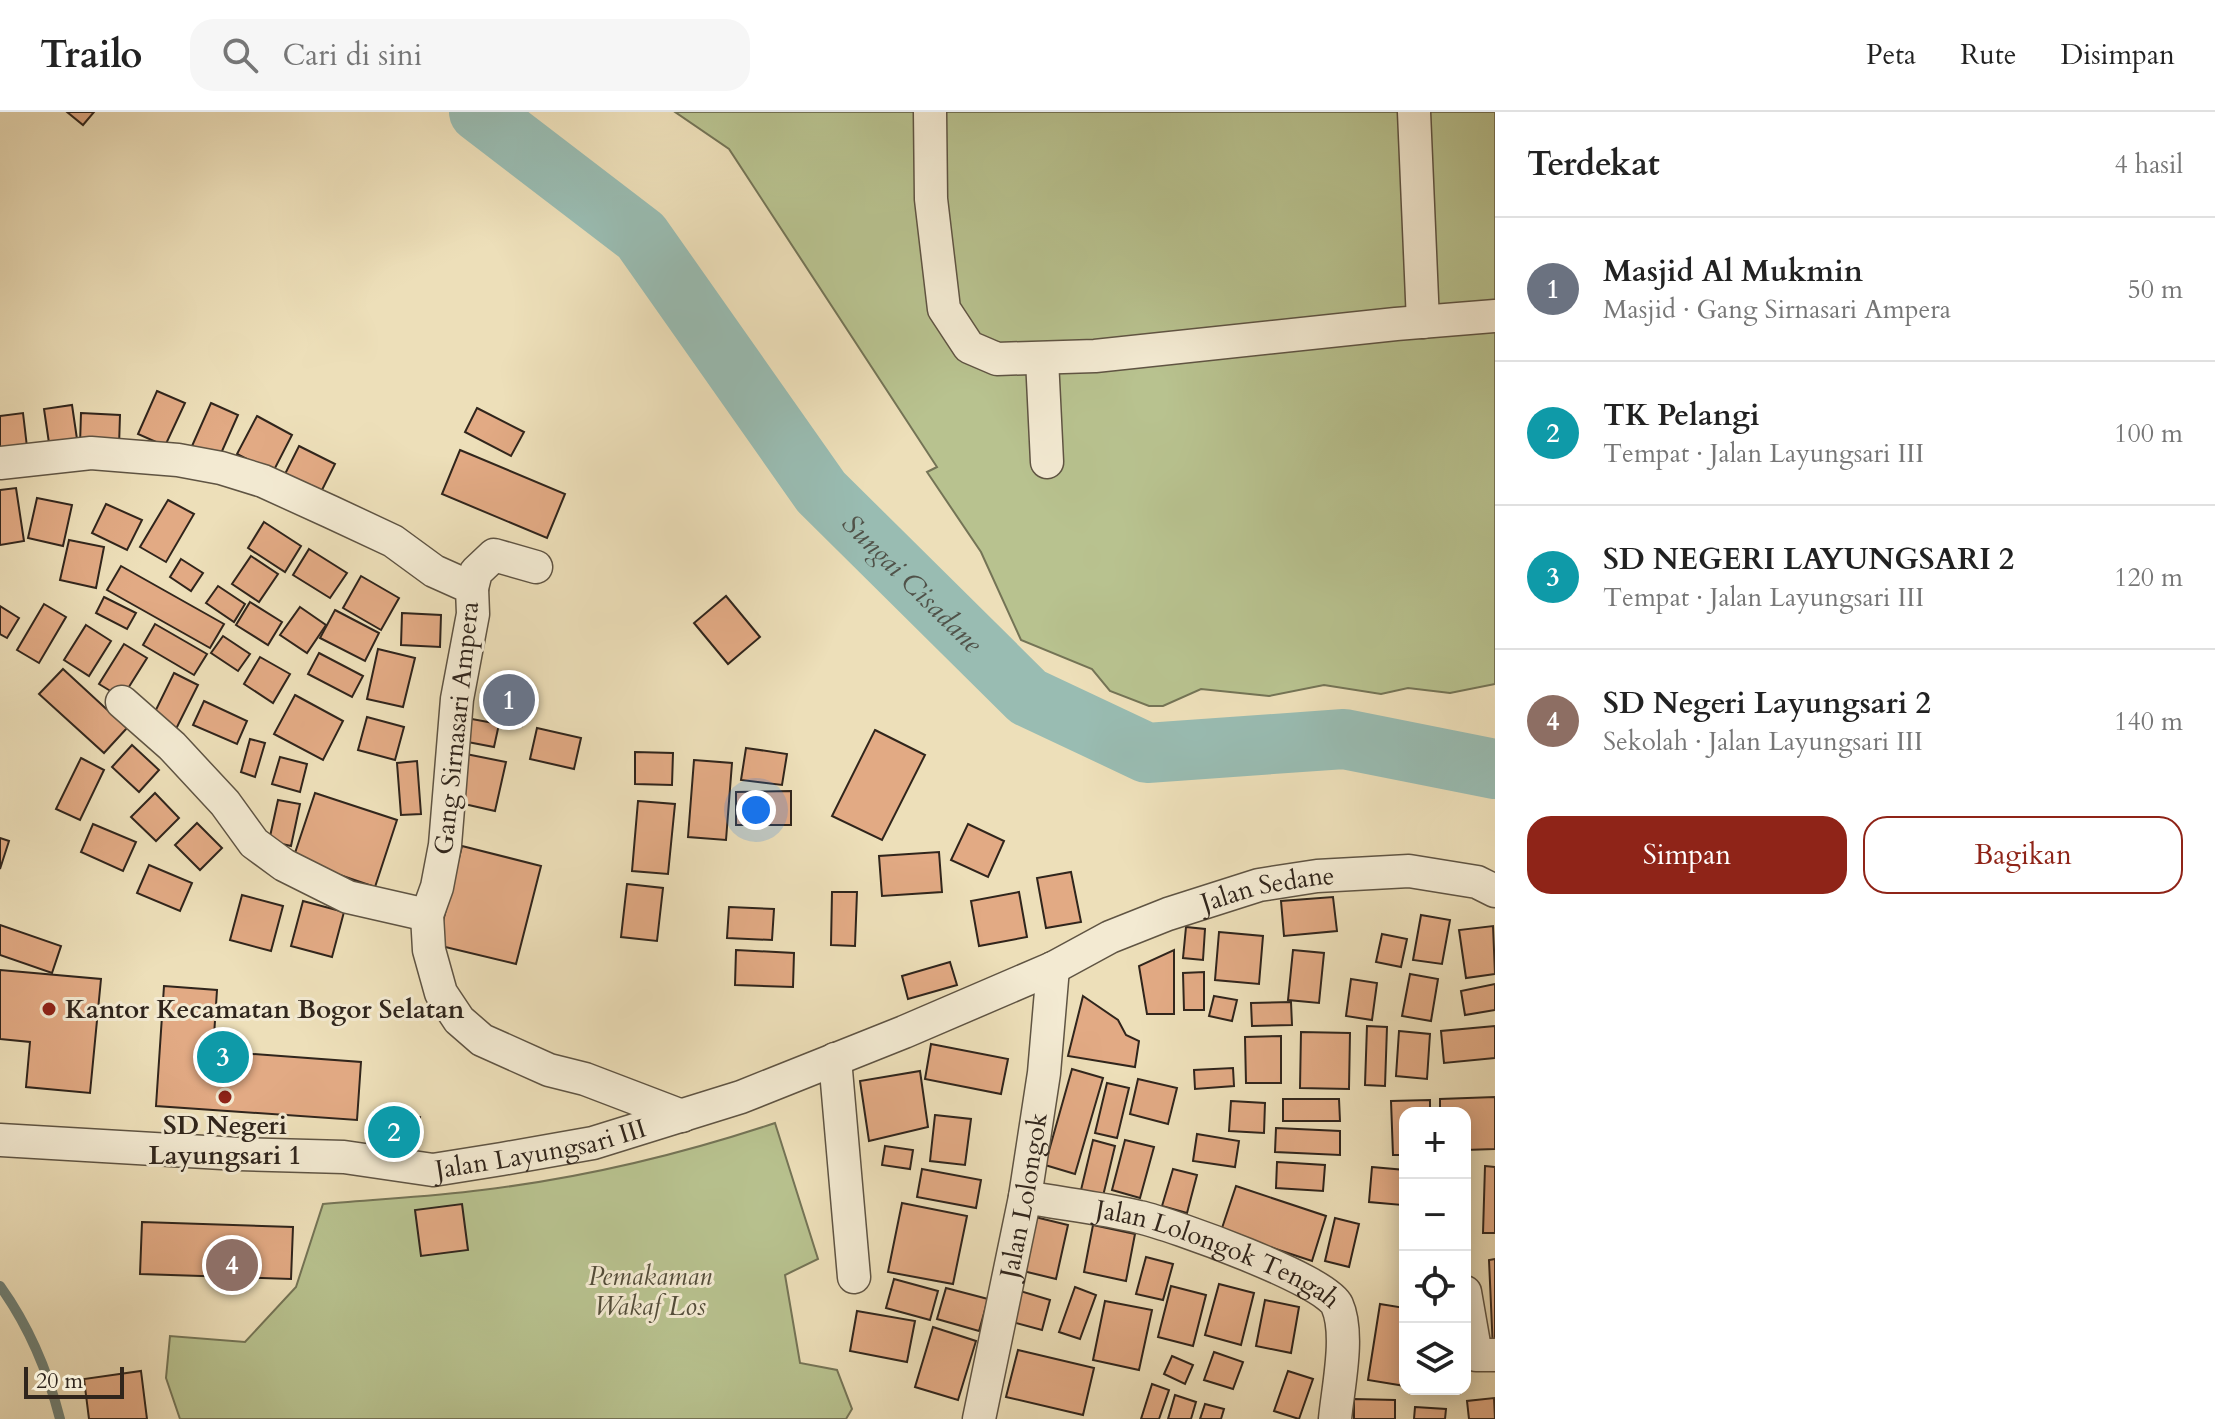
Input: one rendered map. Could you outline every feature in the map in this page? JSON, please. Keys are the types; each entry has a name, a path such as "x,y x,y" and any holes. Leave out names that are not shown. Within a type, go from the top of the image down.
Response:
{"street":[{"path":"930,112 931,199 944,309 969,347 997,359 1095,356 1495,316"},
{"path":"1414,112 1423,322"},
{"path":"1042,359 1047,462"},
{"name":"Gang Sirnasari Ampera","path":"0,463 91,453 178,460 221,468 263,481 368,529 393,541 434,571 472,588 473,614 457,699 445,845 437,887 427,915 429,950 441,993 459,1020 482,1040 549,1070 585,1079 682,1116"},
{"path":"472,588 476,572 494,555 536,567"},
{"path":"122,702 172,746 225,803 254,843 284,865 348,897 427,915"},
{"name":"Jalan Sedane","path":"1053,968 1110,937 1168,914 1259,885 1317,876 1409,871 1477,882 1495,891"},
{"name":"Jalan Layungsari III","path":"0,1140 225,1154 344,1157 433,1170 593,1143 741,1097 1053,968"},
{"name":"Jalan Lolongok","path":"979,1419 1025,1197 1044,1073 1053,968"},
{"path":"835,1059 854,1277"},
{"name":"Jalan Lolongok Tengah","path":"1025,1197 1141,1217 1229,1247 1306,1281 1336,1301 1344,1325 1335,1419"},
{"path":"1470,1323 1476,1355 1495,1355"}],"green space":[{"path":"675,112 1495,112 1495,684 1450,693 1408,688 1381,694 1324,685 1269,696 1201,689 1163,706 1149,706 1110,691 1092,669 1021,640 981,552 927,472 937,467 729,149"},
{"name":"Pemakaman Wakaf Los","path":"775,1123 818,1259 785,1275 800,1363 837,1370 852,1409 846,1419 180,1419 166,1378 170,1336 245,1342 296,1287 323,1204 462,1192 556,1179 666,1155"}],"building":[{"path":"67,112 94,112 83,125"},
{"path":"157,391 185,403 165,446 138,434"},
{"path":"211,403 238,415 219,458 192,446"},
{"path":"72,405 77,439 49,443 44,409"},
{"path":"477,408 524,432 511,456 465,432"},
{"path":"23,413 27,447 0,450 0,416"},
{"path":"81,413 120,415 119,446 80,444"},
{"path":"257,416 292,435 273,472 237,454"},
{"path":"299,446 335,464 316,502 280,484"},
{"path":"460,450 565,494 547,538 442,494"},
{"path":"16,488 24,541 0,545 0,490"},
{"path":"37,498 72,505 63,546 28,538"},
{"path":"168,500 194,514 166,562 140,547"},
{"path":"106,504 142,520 127,550 92,533"},
{"path":"264,522 301,546 285,572 248,548"},
{"path":"69,540 104,547 96,588 60,580"},
{"path":"309,549 347,573 330,598 293,575"},
{"path":"251,556 278,574 259,602 232,584"},
{"path":"181,559 203,573 191,591 170,577"},
{"path":"121,566 224,624 210,648 107,590"},
{"path":"361,576 399,598 381,630 343,608"},
{"path":"218,586 245,604 234,622 206,603"},
{"path":"726,596 760,637 728,664 694,623"},
{"path":"104,597 136,613 127,629 96,613"},
{"path":"250,602 282,622 268,645 236,625"},
{"path":"44,604 66,617 39,663 17,650"},
{"path":"0,606 19,618 7,638 0,634"},
{"path":"300,607 326,625 307,653 280,635"},
{"path":"335,610 379,633 365,661 320,638"},
{"path":"402,613 441,615 440,647 401,645"},
{"path":"155,624 207,654 194,675 143,645"},
{"path":"86,625 111,641 89,676 64,660"},
{"path":"223,636 250,654 238,671 211,653"},
{"path":"124,644 147,658 122,698 99,684"},
{"path":"378,649 415,658 403,707 367,699"},
{"path":"319,653 363,676 352,697 308,674"},
{"path":"260,657 290,674 273,703 244,684"},
{"path":"63,669 127,728 104,753 39,694"},
{"path":"174,673 198,685 173,735 149,724"},
{"path":"496,675 532,684 522,726 486,717"},
{"path":"295,695 343,721 323,760 274,734"},
{"path":"204,701 247,721 237,744 193,725"},
{"path":"367,717 404,727 395,760 358,750"},
{"path":"461,717 499,724 494,747 457,740"},
{"path":"537,728 581,738 574,769 530,759"},
{"path":"875,730 925,755 882,840 832,816"},
{"path":"250,739 265,743 255,777 241,772"},
{"path":"132,745 159,770 139,792 112,767"},
{"path":"746,748 787,754 782,785 741,780"},
{"path":"635,752 673,753 672,785 635,784"},
{"path":"461,753 506,762 495,811 451,801"},
{"path":"280,757 307,764 300,792 272,784"},
{"path":"81,758 104,770 80,820 56,809"},
{"path":"694,760 732,763 726,840 688,837"},
{"path":"417,761 421,814 401,815 397,763"},
{"path":"791,791 791,825 736,825 736,792"},
{"path":"155,793 179,818 156,841 131,817"},
{"path":"315,793 397,820 375,887 293,859"},
{"path":"278,800 300,804 291,846 269,841"},
{"path":"638,801 675,804 668,874 632,871"},
{"path":"197,823 222,848 200,870 175,845"},
{"path":"93,824 136,842 123,871 81,852"},
{"path":"968,824 1004,841 988,877 951,860"},
{"path":"0,838 9,841 0,869"},
{"path":"462,846 541,866 516,964 437,945"},
{"path":"939,852 942,892 882,896 879,856"},
{"path":"149,865 192,883 180,911 137,893"},
{"path":"1071,872 1081,922 1046,928 1037,878"},
{"path":"627,884 663,888 657,941 621,937"},
{"path":"832,892 857,892 855,946 831,945"},
{"path":"1019,892 1027,937 979,946 971,901"},
{"path":"242,895 283,906 271,951 230,940"},
{"path":"1333,897 1337,931 1284,936 1281,901"},
{"path":"303,901 344,912 332,957 291,946"},
{"path":"729,907 774,909 772,940 727,938"},
{"path":"1421,915 1450,920 1442,964 1413,960"},
{"path":"0,925 61,946 52,973 0,955"},
{"path":"1493,926 1495,974 1466,978 1459,930"},
{"path":"1186,927 1205,929 1203,960 1183,958"},
{"path":"1219,932 1263,936 1259,984 1215,980"},
{"path":"1382,934 1407,939 1401,967 1376,962"},
{"path":"736,950 794,953 793,987 735,985"},
{"path":"1174,950 1174,1014 1147,1014 1139,966"},
{"path":"1293,950 1324,953 1319,1003 1288,1000"},
{"path":"950,962 957,985 908,999 902,976"},
{"name":"Kantor Kecamatan Bogor Selatan","path":"0,970 101,979 90,1093 26,1087 30,1042 0,1039"},
{"path":"1204,972 1204,1010 1184,1010 1183,973"},
{"path":"1410,974 1438,979 1431,1021 1402,1016"},
{"path":"1351,979 1377,983 1372,1020 1346,1016"},
{"path":"1495,984 1495,1010 1465,1015 1461,991"},
{"path":"164,986 217,990 213,1051 361,1062 357,1120 156,1106"},
{"path":"1083,996 1118,1020 1126,1035 1139,1041 1135,1067 1068,1056"},
{"path":"1214,996 1237,1000 1232,1021 1209,1016"},
{"path":"1291,1002 1292,1025 1252,1026 1251,1003"},
{"path":"1367,1026 1387,1027 1385,1086 1365,1085"},
{"path":"1495,1026 1495,1058 1444,1063 1441,1031"},
{"path":"1399,1031 1430,1034 1427,1079 1396,1076"},
{"path":"1301,1032 1350,1033 1349,1089 1300,1088"},
{"path":"1281,1036 1281,1083 1246,1083 1245,1037"},
{"path":"931,1044 1008,1059 1001,1094 925,1079"},
{"path":"1233,1068 1234,1086 1195,1089 1194,1070"},
{"path":"1072,1069 1103,1078 1075,1174 1045,1165"},
{"path":"920,1071 928,1127 869,1141 860,1081"},
{"path":"1138,1079 1177,1088 1168,1124 1130,1114"},
{"path":"1107,1083 1129,1088 1117,1138 1095,1133"},
{"path":"1495,1097 1495,1149 1471,1150 1471,1107 1440,1107 1440,1099"},
{"path":"1283,1099 1339,1099 1340,1121 1283,1121"},
{"path":"1430,1100 1430,1107 1399,1107 1399,1155 1393,1155 1391,1101"},
{"path":"1231,1101 1265,1103 1264,1133 1229,1131"},
{"path":"374,1111 420,1117 414,1154 369,1147"},
{"path":"935,1115 971,1119 965,1165 930,1161"},
{"path":"1276,1128 1340,1131 1340,1155 1275,1152"},
{"path":"1197,1134 1239,1141 1235,1167 1193,1161"},
{"path":"1093,1140 1115,1146 1103,1196 1081,1190"},
{"path":"1125,1140 1154,1147 1140,1198 1112,1190"},
{"path":"885,1146 913,1150 910,1169 882,1165"},
{"path":"1277,1162 1325,1165 1323,1191 1276,1188"},
{"path":"1485,1166 1495,1167 1495,1233 1483,1233"},
{"path":"1372,1167 1399,1169 1399,1205 1369,1202"},
{"path":"922,1169 981,1180 976,1208 917,1197"},
{"path":"1173,1169 1197,1175 1187,1213 1162,1206"},
{"path":"1236,1186 1326,1216 1312,1261 1221,1231"},
{"path":"902,1203 967,1216 953,1284 888,1272"},
{"path":"462,1204 468,1250 421,1256 415,1210"},
{"path":"1035,1217 1068,1225 1056,1279 1023,1271"},
{"path":"1335,1218 1359,1224 1349,1267 1325,1261"},
{"name":"SD Negeri Layungsari 1","path":"142,1222 293,1227 291,1279 140,1274"},
{"path":"1093,1225 1135,1234 1126,1281 1084,1272"},
{"path":"1146,1257 1173,1264 1163,1300 1136,1294"},
{"path":"1495,1259 1495,1350 1493,1350 1489,1260"},
{"path":"894,1279 938,1291 930,1320 886,1308"},
{"path":"1219,1284 1254,1293 1241,1345 1205,1335"},
{"path":"1171,1286 1206,1295 1193,1346 1158,1337"},
{"path":"1075,1287 1096,1295 1080,1339 1059,1332"},
{"path":"946,1288 988,1299 979,1331 937,1319"},
{"path":"1010,1288 1050,1300 1042,1330 1001,1319"},
{"path":"1265,1300 1299,1307 1291,1353 1256,1346"},
{"path":"1105,1301 1152,1310 1139,1370 1093,1360"},
{"path":"1380,1304 1399,1307 1399,1385 1368,1380"},
{"path":"857,1311 915,1321 907,1362 850,1351"},
{"path":"933,1327 976,1341 958,1400 915,1387"},
{"path":"1018,1350 1094,1368 1083,1415 1006,1397"},
{"path":"1214,1352 1243,1362 1233,1389 1204,1380"},
{"path":"1172,1356 1193,1365 1185,1384 1164,1374"},
{"path":"141,1371 147,1419 89,1419 84,1379"},
{"path":"1288,1371 1313,1379 1299,1419 1274,1411"},
{"path":"1152,1384 1169,1390 1159,1419 1141,1419"},
{"path":"1175,1395 1196,1402 1191,1419 1168,1419"},
{"path":"1494,1398 1495,1419 1469,1419 1467,1401"},
{"path":"1354,1399 1395,1400 1395,1419 1354,1419"},
{"path":"1205,1404 1224,1409 1221,1419 1200,1419"},
{"path":"1415,1407 1446,1409 1445,1419 1414,1419"}],"waterway":[{"name":"Sungai Cisadane","path":"479,112 641,236 821,492 1028,697 1147,753 1344,739 1495,769"},
{"path":"0,1286 36,1350 60,1419"}],"place":[{"name":"Masjid Al Mukmin","path":"509,700"},
{"name":"Kantor Kecamatan Bogor Selatan","path":"49,1009"},
{"name":"SD NEGERI LAYUNGSARI 2","path":"223,1057"},
{"name":"SD Negeri Layungsari 1","path":"225,1097"},
{"name":"TK Pelangi","path":"394,1132"},
{"name":"SD Negeri Layungsari 2","path":"232,1265"}]}
